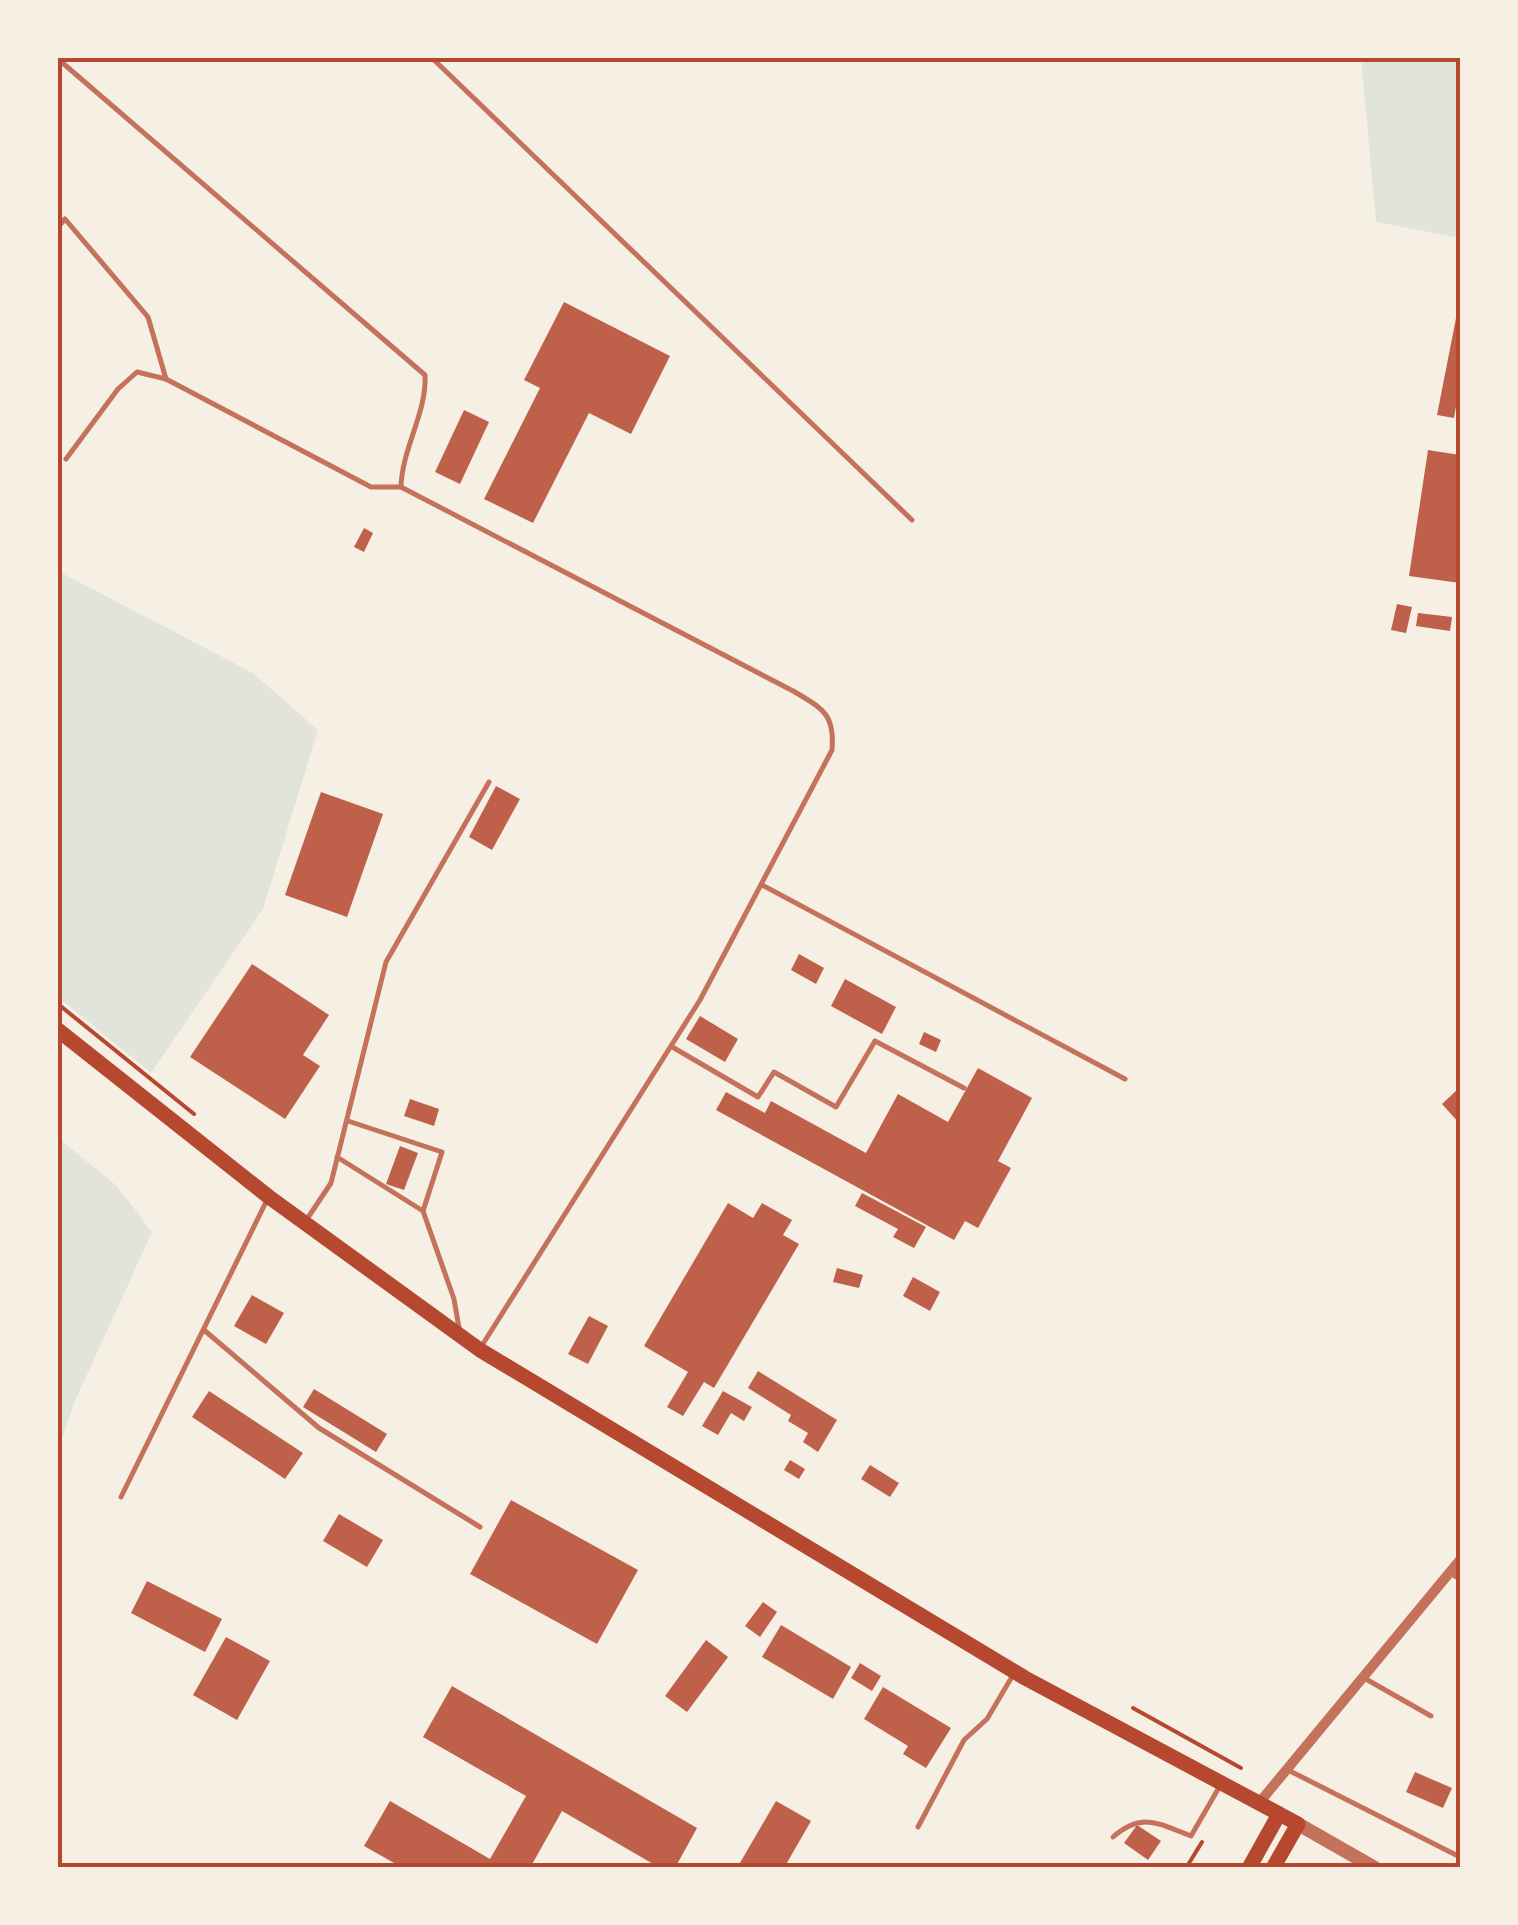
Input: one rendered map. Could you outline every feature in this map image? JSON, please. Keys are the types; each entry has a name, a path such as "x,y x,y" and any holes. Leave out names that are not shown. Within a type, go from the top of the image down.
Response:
{"main road":[{"path":"58,1030 268,1198 480,1350 1014,1672 1298,1824 1272,1868"},
{"path":"1249,1868 1279,1814"}],"street":[{"path":"1259,1802 1455,1576 1460,1560"},
{"path":"1298,1824 1375,1868"}],"lane":[{"path":"432,58 912,520"},
{"path":"58,59 424,374 426,391 402,465 402,487"},
{"path":"58,227 65,219 148,317 166,379"},
{"path":"66,458 118,389 137,372 166,379 371,488 402,487 824,710 834,729 832,750 672,1047 480,1350"},
{"path":"304,1224 331,1183 386,962 489,782"},
{"path":"762,885 1125,1079"},
{"path":"672,1047 758,1098 774,1072 836,1107 874,1040 964,1088"},
{"path":"346,1120 442,1152 424,1211 454,1299 460,1336"},
{"path":"337,1158 424,1211"},
{"path":"121,1497 268,1198"},
{"path":"204,1330 319,1428 480,1527"},
{"path":"918,1827 964,1740 987,1719 1014,1672"},
{"path":"1364,1678 1430,1716"},
{"path":"1288,1770 1460,1857"},
{"path":"1113,1837 1128,1824 1154,1821 1191,1836 1221,1782"}],"path":[{"path":"58,1004 193,1113"},
{"path":"1133,1708 1241,1768"},
{"path":"1186,1868 1204,1838"}],"shaded area":[{"path":"1361,58 1460,58 1460,238 1376,222"},
{"path":"58,571 253,673 318,730 263,909 151,1073 58,997"},
{"path":"58,1138 117,1186 152,1232 74,1403 58,1451"}],"building":[{"path":"564,302 670,356 631,434 589,413 533,523 484,499 540,388 524,380"},
{"path":"1457,313 1460,384 1454,418 1437,415"},
{"path":"464,410 489,422 460,484 435,472"},
{"path":"1428,450 1460,455 1460,583 1409,576"},
{"path":"364,528 373,533 364,552 354,547"},
{"path":"1397,604 1412,607 1406,633 1391,630"},
{"path":"1418,613 1452,617 1450,631 1416,626"},
{"path":"496,786 520,799 492,850 469,837"},
{"path":"321,792 383,814 347,917 285,895"},
{"path":"799,954 824,968 816,984 791,970"},
{"path":"252,964 329,1015 303,1055 320,1066 285,1119 190,1057"},
{"path":"845,979 896,1007 882,1034 831,1006"},
{"path":"700,1016 738,1039 725,1062 686,1039"},
{"path":"924,1032 941,1040 936,1052 919,1044"},
{"path":"978,1068 1032,1098 998,1161 1011,1168 978,1228 965,1221 954,1240 716,1110 726,1092 765,1113 771,1101 866,1153 898,1094 948,1122"},
{"path":"1458,1089 1460,1092 1460,1124 1442,1104"},
{"path":"410,1099 439,1109 434,1126 404,1116"},
{"path":"400,1146 418,1153 404,1190 386,1184"},
{"path":"862,1193 926,1227 914,1248 893,1237 898,1229 855,1206"},
{"path":"728,1203 753,1218 762,1203 792,1220 783,1235 799,1244 714,1388 704,1382 683,1416 667,1407 688,1372 644,1346"},
{"path":"837,1268 863,1275 859,1288 833,1282"},
{"path":"913,1277 940,1292 930,1311 903,1296"},
{"path":"252,1295 284,1313 266,1344 234,1326"},
{"path":"589,1316 608,1326 588,1364 568,1354"},
{"path":"758,1371 837,1420 818,1452 803,1442 808,1433 788,1421 791,1415 748,1388"},
{"path":"314,1389 387,1434 376,1452 303,1407"},
{"path":"209,1391 303,1453 285,1479 192,1417"},
{"path":"723,1391 752,1407 744,1421 731,1413 718,1435 702,1426"},
{"path":"790,1460 805,1469 799,1479 784,1470"},
{"path":"870,1465 899,1483 890,1497 861,1479"},
{"path":"511,1500 638,1570 597,1644 470,1574"},
{"path":"339,1514 383,1540 367,1567 323,1541"},
{"path":"147,1581 222,1619 205,1652 131,1613"},
{"path":"763,1602 777,1612 760,1637 745,1626"},
{"path":"781,1625 851,1667 833,1699 762,1657"},
{"path":"226,1637 270,1661 237,1720 193,1695"},
{"path":"706,1640 728,1657 687,1712 665,1696"},
{"path":"860,1663 881,1676 872,1691 851,1678"},
{"path":"452,1686 697,1828 675,1868 660,1868 562,1811 530,1868 403,1868 364,1846 390,1801 490,1859 526,1796 423,1737"},
{"path":"883,1687 951,1728 926,1768 903,1754 908,1746 864,1719"},
{"path":"1415,1772 1452,1788 1443,1808 1406,1792"},
{"path":"776,1801 811,1821 784,1868 737,1868"},
{"path":"1137,1825 1161,1841 1148,1860 1124,1843"}]}
